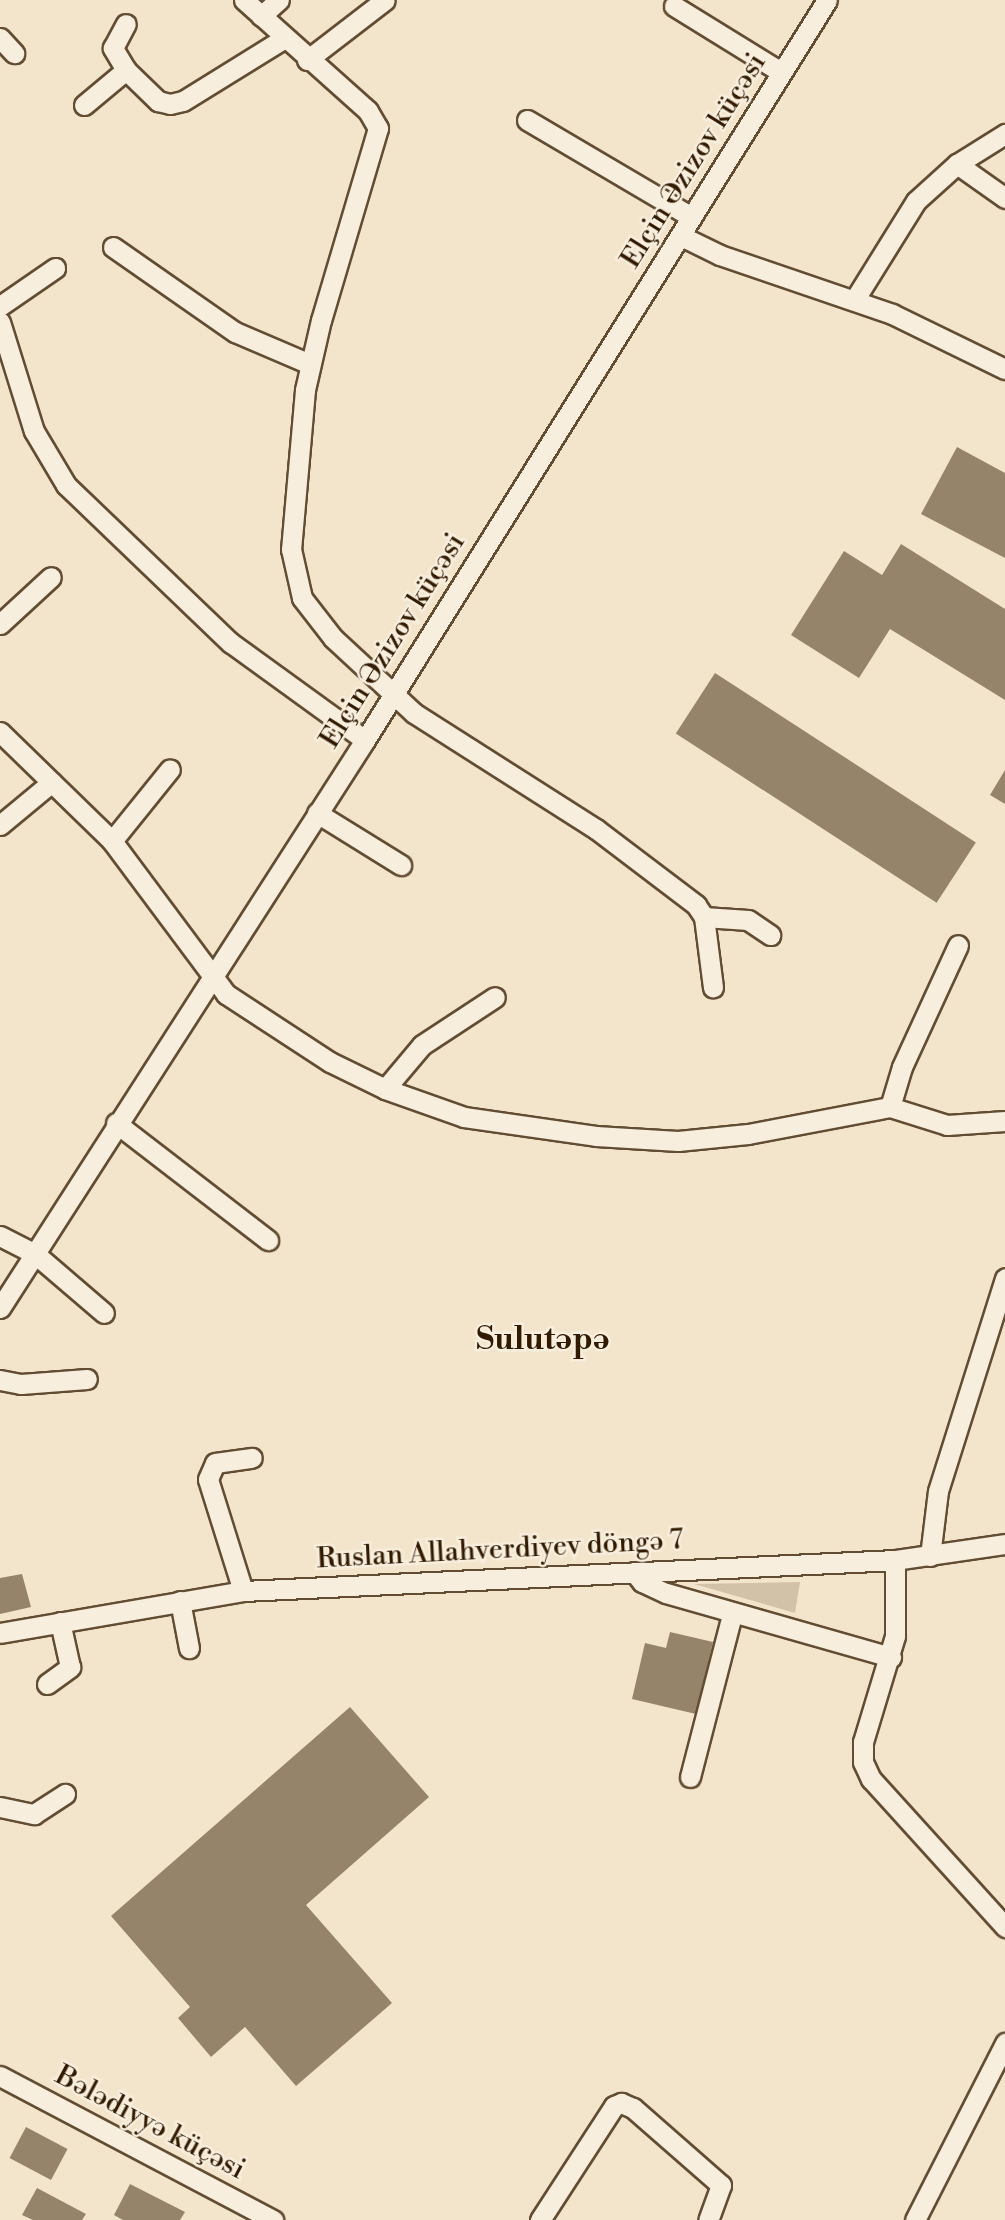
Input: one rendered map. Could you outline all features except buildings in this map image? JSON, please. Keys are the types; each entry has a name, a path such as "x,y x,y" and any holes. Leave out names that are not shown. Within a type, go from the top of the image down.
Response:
{"street":[{"path":"244,0 283,39 368,111 378,128 310,364 300,422 291,549 296,580 313,618 392,695 596,829 696,905 704,917 713,987"},
{"path":"261,16 279,0"},
{"path":"307,60 385,0"},
{"name":"Elçin Əzizov küçəsi","path":"0,1308 365,740 827,0"},
{"path":"674,6 781,72"},
{"path":"126,24 113,48 126,70 158,101 170,104 183,101 283,39"},
{"path":"0,38 14,53"},
{"path":"84,105 126,70"},
{"path":"527,120 692,217"},
{"path":"855,299 899,224 937,179 1005,134"},
{"path":"957,164 1005,198"},
{"path":"681,236 720,255 855,299 1005,369"},
{"path":"113,247 235,332 310,364"},
{"path":"0,306 55,268"},
{"path":"0,322 34,431 66,485 231,643 365,740"},
{"path":"0,624 51,577"},
{"path":"0,732 111,841 212,978 240,1007 330,1062 385,1089 464,1117 596,1136 712,1140 890,1107 947,1125 1005,1121"},
{"path":"111,841 170,769"},
{"path":"0,825 52,782"},
{"path":"317,813 401,865"},
{"path":"704,917 748,920 770,935"},
{"path":"890,1107 902,1067 958,945"},
{"path":"385,1089 422,1045 495,997"},
{"path":"117,1123 268,1240"},
{"path":"0,1236 34,1254 104,1313"},
{"path":"930,1556 938,1491 1005,1278"},
{"path":"0,1380 21,1384 87,1380"},
{"path":"243,1591 208,1479 215,1463 252,1458"},
{"name":"Ruslan Allahverdiyev döngə 7","path":"0,1633 243,1591 895,1560 1005,1544"},
{"path":"895,1560 897,1622 891,1657 863,1742 863,1762 871,1779 1005,1927"},
{"path":"634,1572 654,1588 732,1615 891,1657"},
{"path":"180,1601 189,1648"},
{"path":"690,1777 732,1615"},
{"path":"47,1685 70,1667 60,1622"},
{"path":"0,1807 34,1814 65,1794"},
{"path":"915,2220 1005,2043"},
{"name":"Bələdiyyə küçəsi","path":"0,2076 273,2220"},
{"path":"540,2220 614,2106 621,2103 633,2108 721,2185 708,2220"}],"shaded area":[{"path":"800,1582 795,1613 694,1584"}],"district":[{"name":"Sulutəpə","path":"543,1339"}]}
